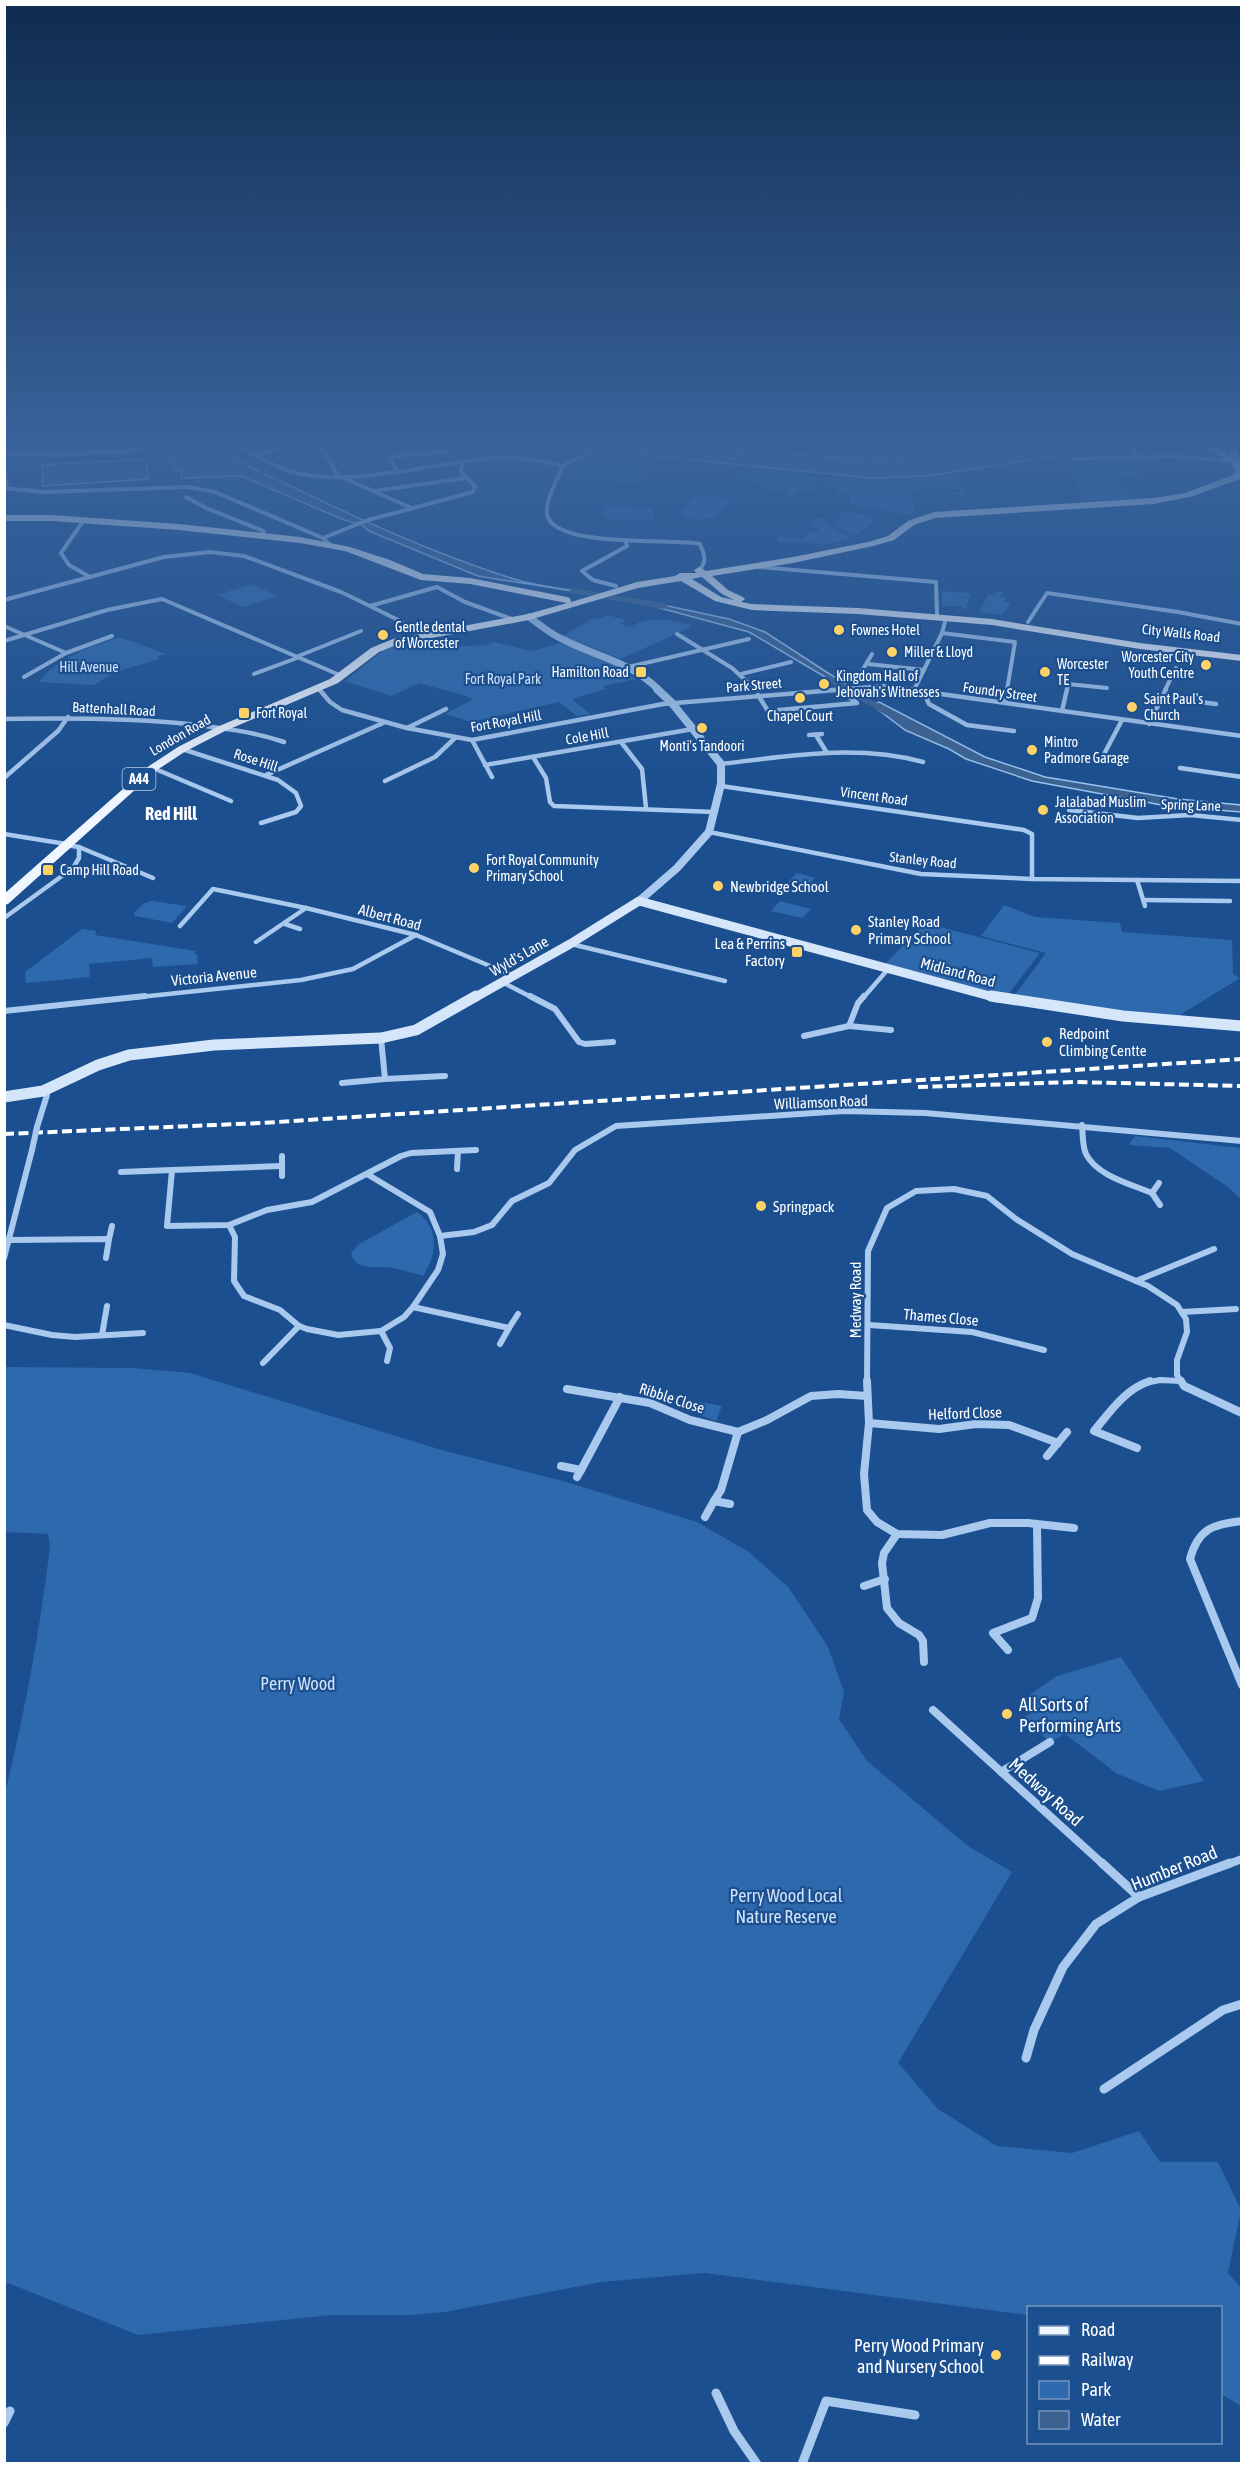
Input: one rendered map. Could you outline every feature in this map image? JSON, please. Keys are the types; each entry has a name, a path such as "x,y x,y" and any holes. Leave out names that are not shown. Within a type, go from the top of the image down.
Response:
{"main road":[{"path":"379,559 439,583 470,581 546,596 563,603"},
{"name":"A44","path":"507,620 529,616 616,585 774,559"},
{"name":"A44","path":"563,603 597,591 699,572 776,566 802,559"},
{"name":"City Walls Road","path":"699,572 716,593 732,603"},
{"name":"City Walls Road","path":"699,572 733,597 753,603 1028,622 1147,644 1242,653"},
{"name":"City Walls Road","path":"680,576 718,599 763,609 941,616 1016,625 1140,646 1242,658"},
{"name":"London Road","path":"4,901 70,845 153,768 182,749 221,729 319,689 343,676 368,656 397,640 507,620"},
{"name":"Wyld's Lane","path":"4,1097 43,1091 99,1065 129,1055 214,1045 381,1038 416,1030 570,944 639,902"},
{"name":"Midland Road","path":"639,902 889,968 969,992 1042,1006 1242,1026"}],"street":[{"path":"62,559 90,577"},
{"path":"4,600 163,559"},
{"path":"253,559 341,592 402,622"},
{"path":"597,591 582,571 606,559"},
{"path":"699,572 705,559"},
{"path":"776,566 854,576 936,582 942,633 914,690"},
{"path":"370,606 439,583 474,606 507,620"},
{"path":"1028,622 1047,592 1242,624"},
{"path":"4,641 157,598 343,676"},
{"path":"529,616 563,640 628,667 660,690 721,764 827,753 899,755 923,762"},
{"path":"4,626 66,653"},
{"path":"254,674 361,631"},
{"path":"942,633 1015,642 1005,703"},
{"path":"677,634 752,683 768,711 857,703 838,689"},
{"path":"24,677 66,653 112,636"},
{"path":"628,667 749,639"},
{"path":"862,671 872,654"},
{"path":"741,674 791,662"},
{"path":"868,664 924,670"},
{"path":"1149,724 1176,668"},
{"path":"1062,711 1068,684 1107,688"},
{"name":"Foundry Street","path":"864,687 931,692 1242,736"},
{"name":"Park Street","path":"672,703 757,693 864,687"},
{"name":"Fort Royal Hill","path":"319,689 335,706 407,728 472,740 583,717 672,703"},
{"path":"931,692 927,700 929,704 967,725 1014,731"},
{"path":"1162,697 1216,704"},
{"path":"407,728 446,709"},
{"path":"4,778 58,731 68,717"},
{"name":"Battenhall Road","path":"4,719 68,717 169,722 256,732 284,742"},
{"path":"1102,758 1122,720"},
{"path":"266,775 384,722"},
{"name":"Cole Hill","path":"485,765 693,729"},
{"path":"809,735 819,734 827,753"},
{"path":"385,781 435,757 455,738"},
{"path":"472,740 492,777"},
{"path":"621,742 632,753 642,769 646,808"},
{"name":"Rose Hill","path":"182,749 266,775 287,784 296,793 301,806 296,812 261,823"},
{"path":"533,757 545,771 551,804 715,812"},
{"name":"Wyld's Lane","path":"639,902 689,855 709,831 721,786 721,764"},
{"path":"153,768 231,801"},
{"path":"1180,768 1242,777"},
{"name":"Vincent Road","path":"721,786 1024,830 1032,834 1032,879"},
{"name":"Spring Lane","path":"1069,810 1138,818 1190,815 1242,820"},
{"name":"Stanley Road","path":"709,831 901,872 1032,879 1242,880"},
{"path":"4,834 70,845 153,878"},
{"path":"4,918 73,868 80,858 70,845"},
{"path":"1137,880 1145,906"},
{"name":"Albert Road","path":"180,927 213,889 306,908 416,935 514,976"},
{"path":"1143,900 1230,901"},
{"path":"256,942 306,908"},
{"path":"285,924 300,928"},
{"name":"Victoria Avenue","path":"4,1011 301,980 334,974 369,961 416,935"},
{"path":"570,944 725,981"},
{"path":"849,1026 858,1003 889,968"},
{"path":"502,982 555,1009 579,1042 585,1044 613,1042"},
{"path":"804,1036 849,1026 891,1030"},
{"path":"381,1038 385,1079"},
{"path":"342,1083 445,1076"},
{"path":"4,1258 46,1095 43,1091"},
{"name":"Williamson Road","path":"440,1236 474,1232 492,1225 512,1201 549,1183 575,1150 616,1126 844,1111 925,1113 1082,1125 1242,1141"},
{"path":"1082,1125 1086,1155 1092,1162 1110,1175 1152,1193 1160,1205"},
{"path":"172,1170 167,1226 229,1225 267,1210 312,1202 401,1156 476,1150"},
{"path":"457,1169 458,1151"},
{"path":"282,1156 282,1176"},
{"path":"121,1172 281,1166"},
{"path":"229,1225 235,1237 234,1281 237,1289 253,1301 280,1310 299,1326 338,1335 381,1331 404,1317 438,1270 442,1260 440,1236 434,1216 428,1210 367,1174"},
{"path":"1152,1193 1160,1183"},
{"name":"Medway Road","path":"897,1534 877,1522 867,1510 864,1474 869,1423 867,1396 868,1251 888,1209 916,1191 954,1189 987,1196 1016,1218 1072,1254 1163,1294 1182,1312"},
{"path":"106,1258 112,1226"},
{"path":"10,1240 109,1239"},
{"path":"1136,1281 1214,1249"},
{"path":"102,1335 107,1306"},
{"path":"413,1307 509,1329"},
{"path":"1236,1309 1182,1312 1187,1325 1177,1360 1177,1375 1184,1386 1197,1394 1242,1413"},
{"path":"500,1344 518,1314"},
{"path":"4,1325 52,1335 143,1333"},
{"path":"263,1362 299,1326"},
{"name":"Thames Close","path":"869,1326 972,1332 1044,1350"},
{"path":"381,1331 390,1348 387,1361"},
{"path":"1137,1448 1094,1431 1123,1399 1140,1385 1156,1380 1181,1381"},
{"name":"Ribble Close","path":"567,1389 650,1403 690,1420 738,1432"},
{"path":"705,1517 721,1490 738,1432 767,1420 811,1396 838,1394 867,1396"},
{"path":"577,1478 620,1397"},
{"name":"Helford Close","path":"869,1423 939,1429 976,1424 1009,1425 1058,1443"},
{"path":"1047,1456 1067,1432"},
{"path":"561,1466 581,1470"},
{"path":"714,1501 730,1504"},
{"path":"1242,1521 1217,1524 1204,1532 1193,1542 1190,1559 1242,1684"},
{"path":"924,1662 920,1635 899,1623 887,1608 882,1563 884,1553 897,1534 942,1535 990,1523 1074,1528"},
{"path":"1008,1650 993,1633 1032,1617 1036,1608 1038,1598 1037,1525"},
{"path":"864,1586 885,1579"},
{"name":"Medway Road","path":"933,1710 1139,1897"},
{"path":"1001,1772 1050,1742"},
{"name":"Humber Road","path":"1026,2058 1034,2030 1063,1967 1096,1924 1139,1897 1242,1859"},
{"path":"1104,2089 1223,2010 1242,2004"},
{"path":"716,2393 734,2431 757,2463"},
{"path":"802,2463 826,2401 915,2415"},
{"path":"4,2423 10,2411"}],"green space":[{"path":"251,584 278,596 243,607 217,595"},
{"path":"942,591 970,593 970,597 967,597 969,603 967,603 967,609 963,609 962,606 942,606"},
{"path":"996,591 1003,592 1000,597 1006,598 1005,602 1011,602 1002,615 979,612 988,595 996,595"},
{"path":"607,615 626,620 620,624 630,627 652,620 667,620 691,625 685,630 620,659 563,636 593,618 600,619"},
{"name":"Hill Avenue","path":"119,637 167,654 158,656 159,659 115,672 94,685 39,682 65,659"},
{"name":"Fort Royal Park","path":"494,642 532,651 560,643 611,663 636,679 603,686 606,689 572,699 590,714 577,716 559,702 471,722 445,714 474,699 469,697 419,683 391,696 345,681 384,650 403,643 473,646"},
{"path":"797,873 815,878 801,892 789,889 782,896 765,892 773,884 783,887"},
{"path":"150,901 187,906 172,923 135,916 134,913 143,904"},
{"path":"780,901 811,909 802,918 771,911"},
{"path":"1004,905 1035,917 1120,923 1122,932 1232,940 1233,974 1240,978 1180,1015 1129,1012 1014,996 1046,953 981,936"},
{"path":"925,923 1040,953 1007,996 884,965"},
{"path":"82,929 96,931 95,935 196,951 194,954 197,954 198,964 153,967 152,958 89,964 90,977 26,983 25,972"},
{"path":"1135,1136 1241,1148 1241,1199 1228,1187 1170,1148 1129,1145"},
{"path":"417,1212 430,1226 434,1242 431,1259 423,1276 391,1268 366,1267 353,1259 351,1253 359,1244"},
{"name":"Perry Wood","path":"5,1367 132,1368 190,1373 445,1451 563,1481 697,1522 749,1552 789,1588 828,1647 844,1692 839,1719 867,1761 968,1846 1012,1872 898,2063 938,2109 997,2146 1072,2153 1139,2131 1160,2162 1218,2162 1241,2210 1228,2273 1241,2288 1241,2406 1222,2395 1222,2306 1027,2306 1027,2315 705,2273 601,2282 445,2312 411,2315 330,2315 138,2335 8,2283 5,2285 5,1793 31,1670 50,1546 48,1534 5,1532"},
{"path":"700,1402 722,1406 716,1421 670,1403"},
{"path":"1121,1657 1204,1781 1159,1791 1116,1773 1065,1734 1050,1742 1023,1718 1034,1711 1022,1700 1057,1676"}],"water":[{"path":"437,559 458,559 523,582 590,594 478,576"},
{"path":"649,602 729,619 765,632 848,686 837,684 749,632 645,604"},
{"path":"879,702 985,757 1045,777 1178,799 1241,805 1241,812 1167,806 1032,781 966,759 905,730 872,705"}],"waterway":[{"path":"573,591 664,606"},
{"path":"828,678 889,713"}],"railway":[{"path":"4,1134 262,1123 1242,1059"},
{"path":"918,1087 1076,1082 1242,1086"}],"place":[{"name":"Fownes Hotel","path":"839,630"},
{"name":"Gentle dental of Worcester","path":"383,635"},
{"name":"Miller & Lloyd","path":"892,652"},
{"name":"Worcester City Youth Centre","path":"1206,665"},
{"name":"Hamilton Road","path":"641,672"},
{"name":"Worcester TE","path":"1045,672"},
{"name":"Kingdom Hall of Jehovah's Witnesses","path":"824,684"},
{"name":"Chapel Court","path":"800,698"},
{"name":"Saint Paul's Church","path":"1132,707"},
{"name":"Fort Royal","path":"244,713"},
{"name":"Monti's Tandoori","path":"702,728"},
{"name":"Mintro Padmore Garage","path":"1032,750"},
{"name":"Jalalabad Muslim Association","path":"1043,810"},
{"name":"Fort Royal Community Primary School","path":"474,868"},
{"name":"Camp Hill Road","path":"48,870"},
{"name":"Newbridge School","path":"718,886"},
{"name":"Stanley Road Primary School","path":"856,930"},
{"name":"Lea & Perrins Factory","path":"797,952"},
{"name":"Redpoint Climbing Centte","path":"1047,1042"},
{"name":"Springpack","path":"761,1206"},
{"name":"All Sorts of Performing Arts","path":"1007,1714"},
{"name":"Perry Wood Primary and Nursery School","path":"996,2355"}],"district":[{"name":"Red Hill","path":"171,813"}],"park label":[{"name":"Perry Wood Local Nature Reserve","path":"786,1905"}]}
